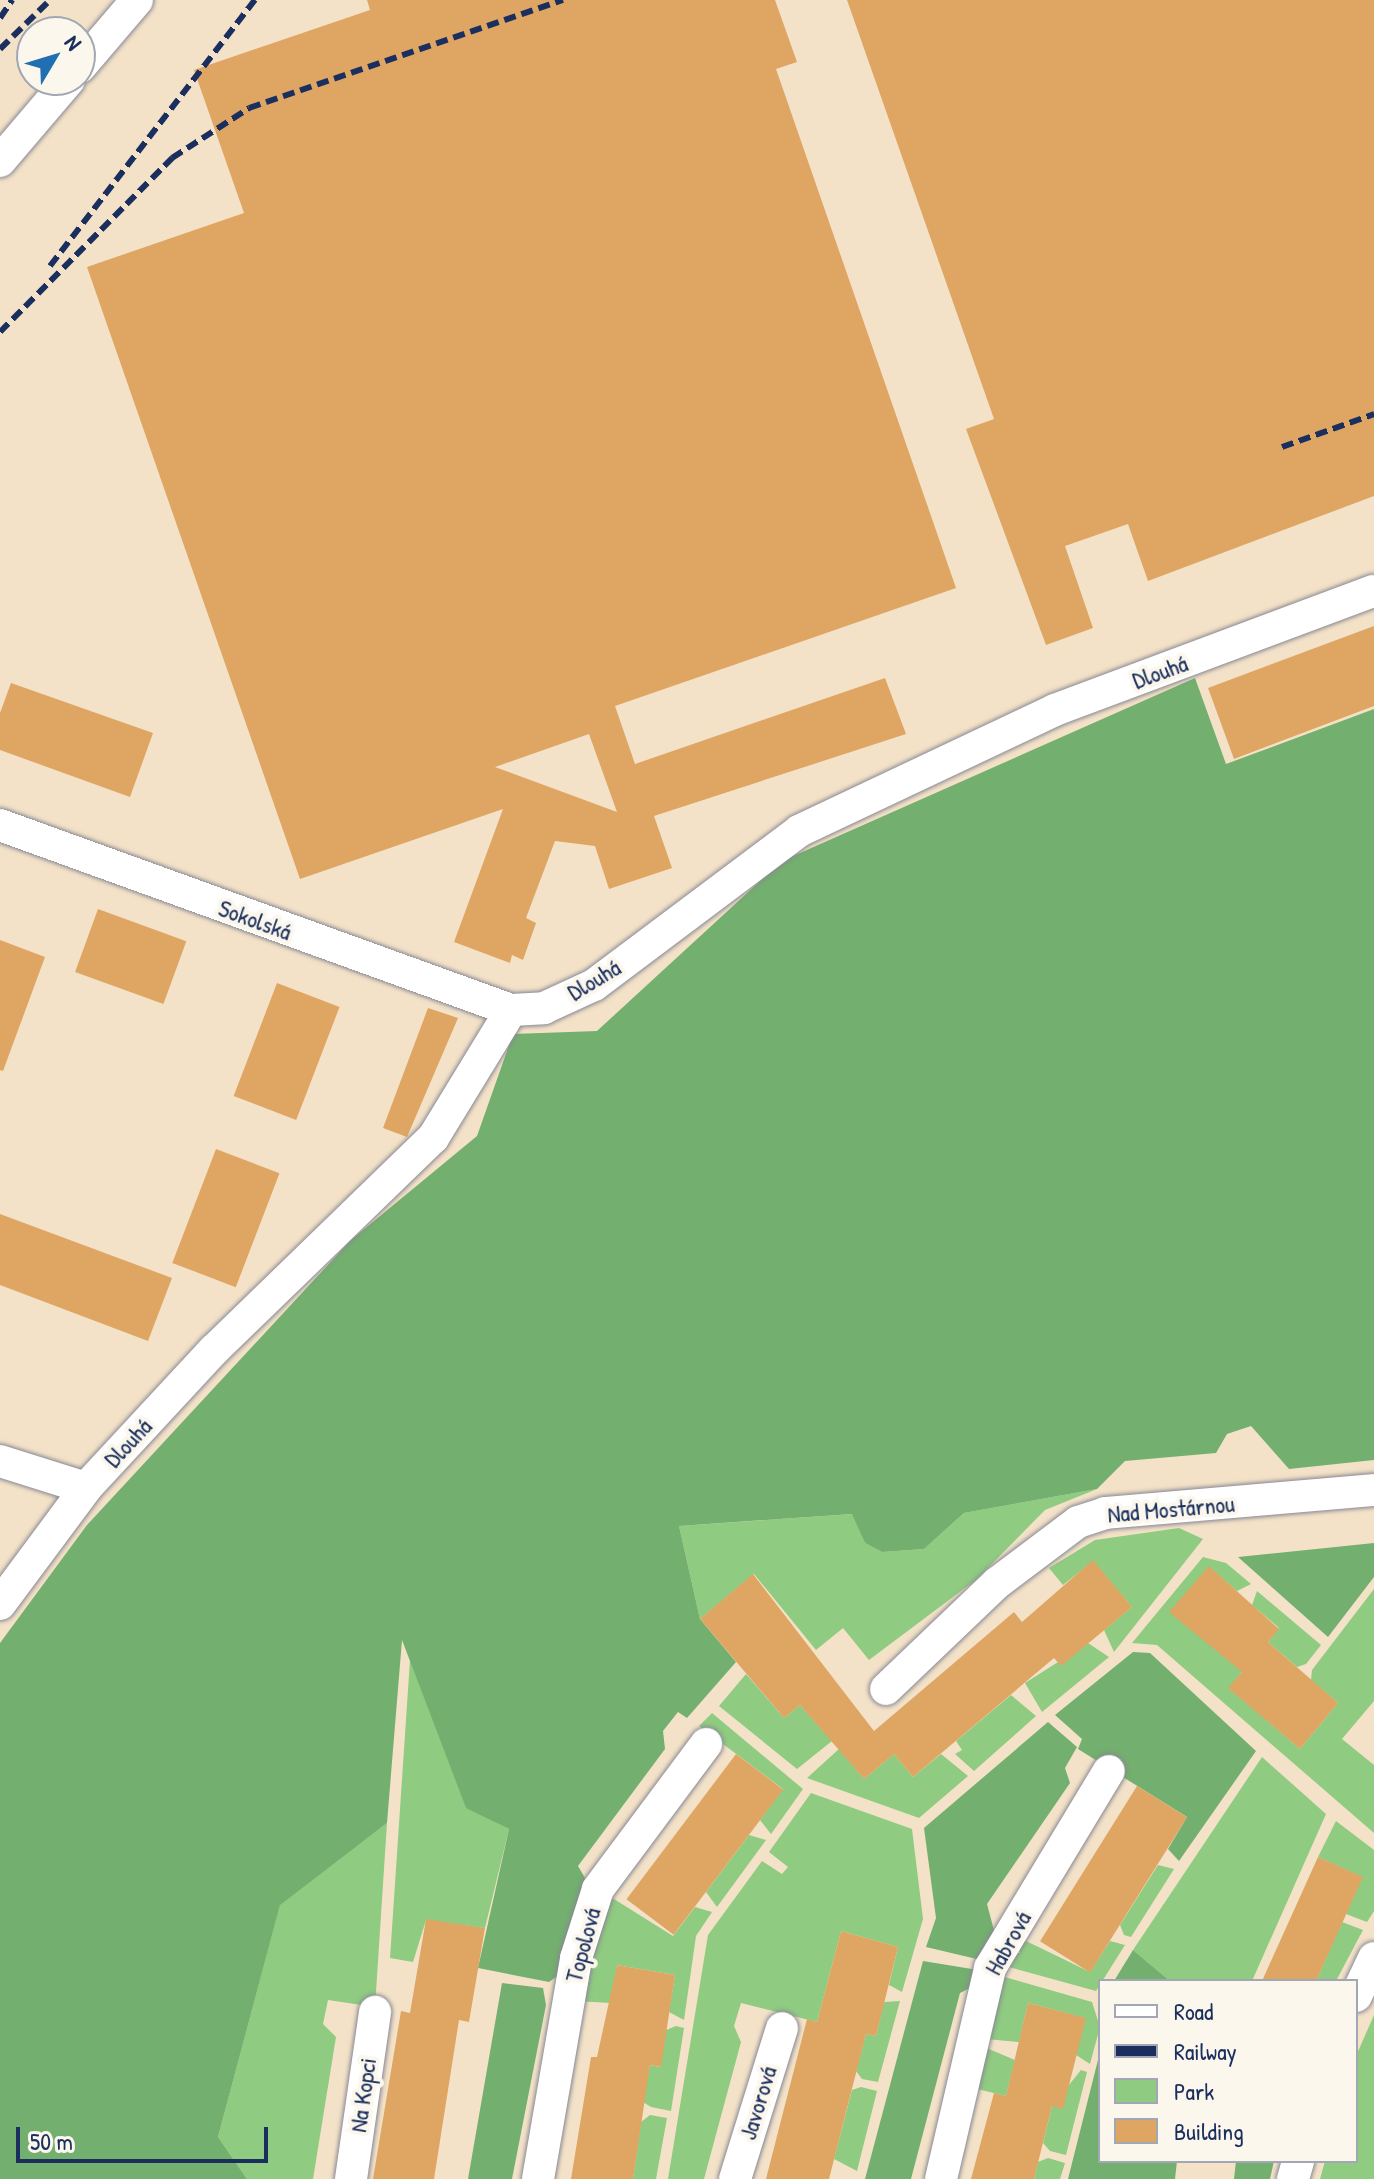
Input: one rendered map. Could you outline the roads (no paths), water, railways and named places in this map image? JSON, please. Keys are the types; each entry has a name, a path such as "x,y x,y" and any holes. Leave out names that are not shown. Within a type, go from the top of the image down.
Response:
{"street":[{"path":"96,48 137,0"},
{"path":"0,161 55,96"},
{"name":"Dlouhá","path":"0,1604 86,1488 214,1350 433,1138 511,1010 544,1008 594,985 799,831 1055,710 1374,591"},
{"name":"Sokolská","path":"0,825 511,1010"},
{"path":"0,1461 86,1488"},
{"name":"Nad Mostárnou","path":"886,1689 997,1583 1078,1522 1105,1513 1374,1490"},
{"name":"Topolová","path":"538,2179 576,1958 598,1889 706,1744"},
{"name":"Habrová","path":"941,2179 990,1968 1109,1771"},
{"path":"1358,1992 1374,1958"},
{"name":"Na Kopci","path":"351,2179 375,2012"},
{"name":"Javorová","path":"735,2179 782,2028"}],"railway":[{"path":"0,18 12,0"},
{"path":"0,49 50,0"},
{"path":"50,266 255,0"},
{"path":"0,332 172,158 249,108 563,0"},
{"path":"1282,447 1374,414"}]}
